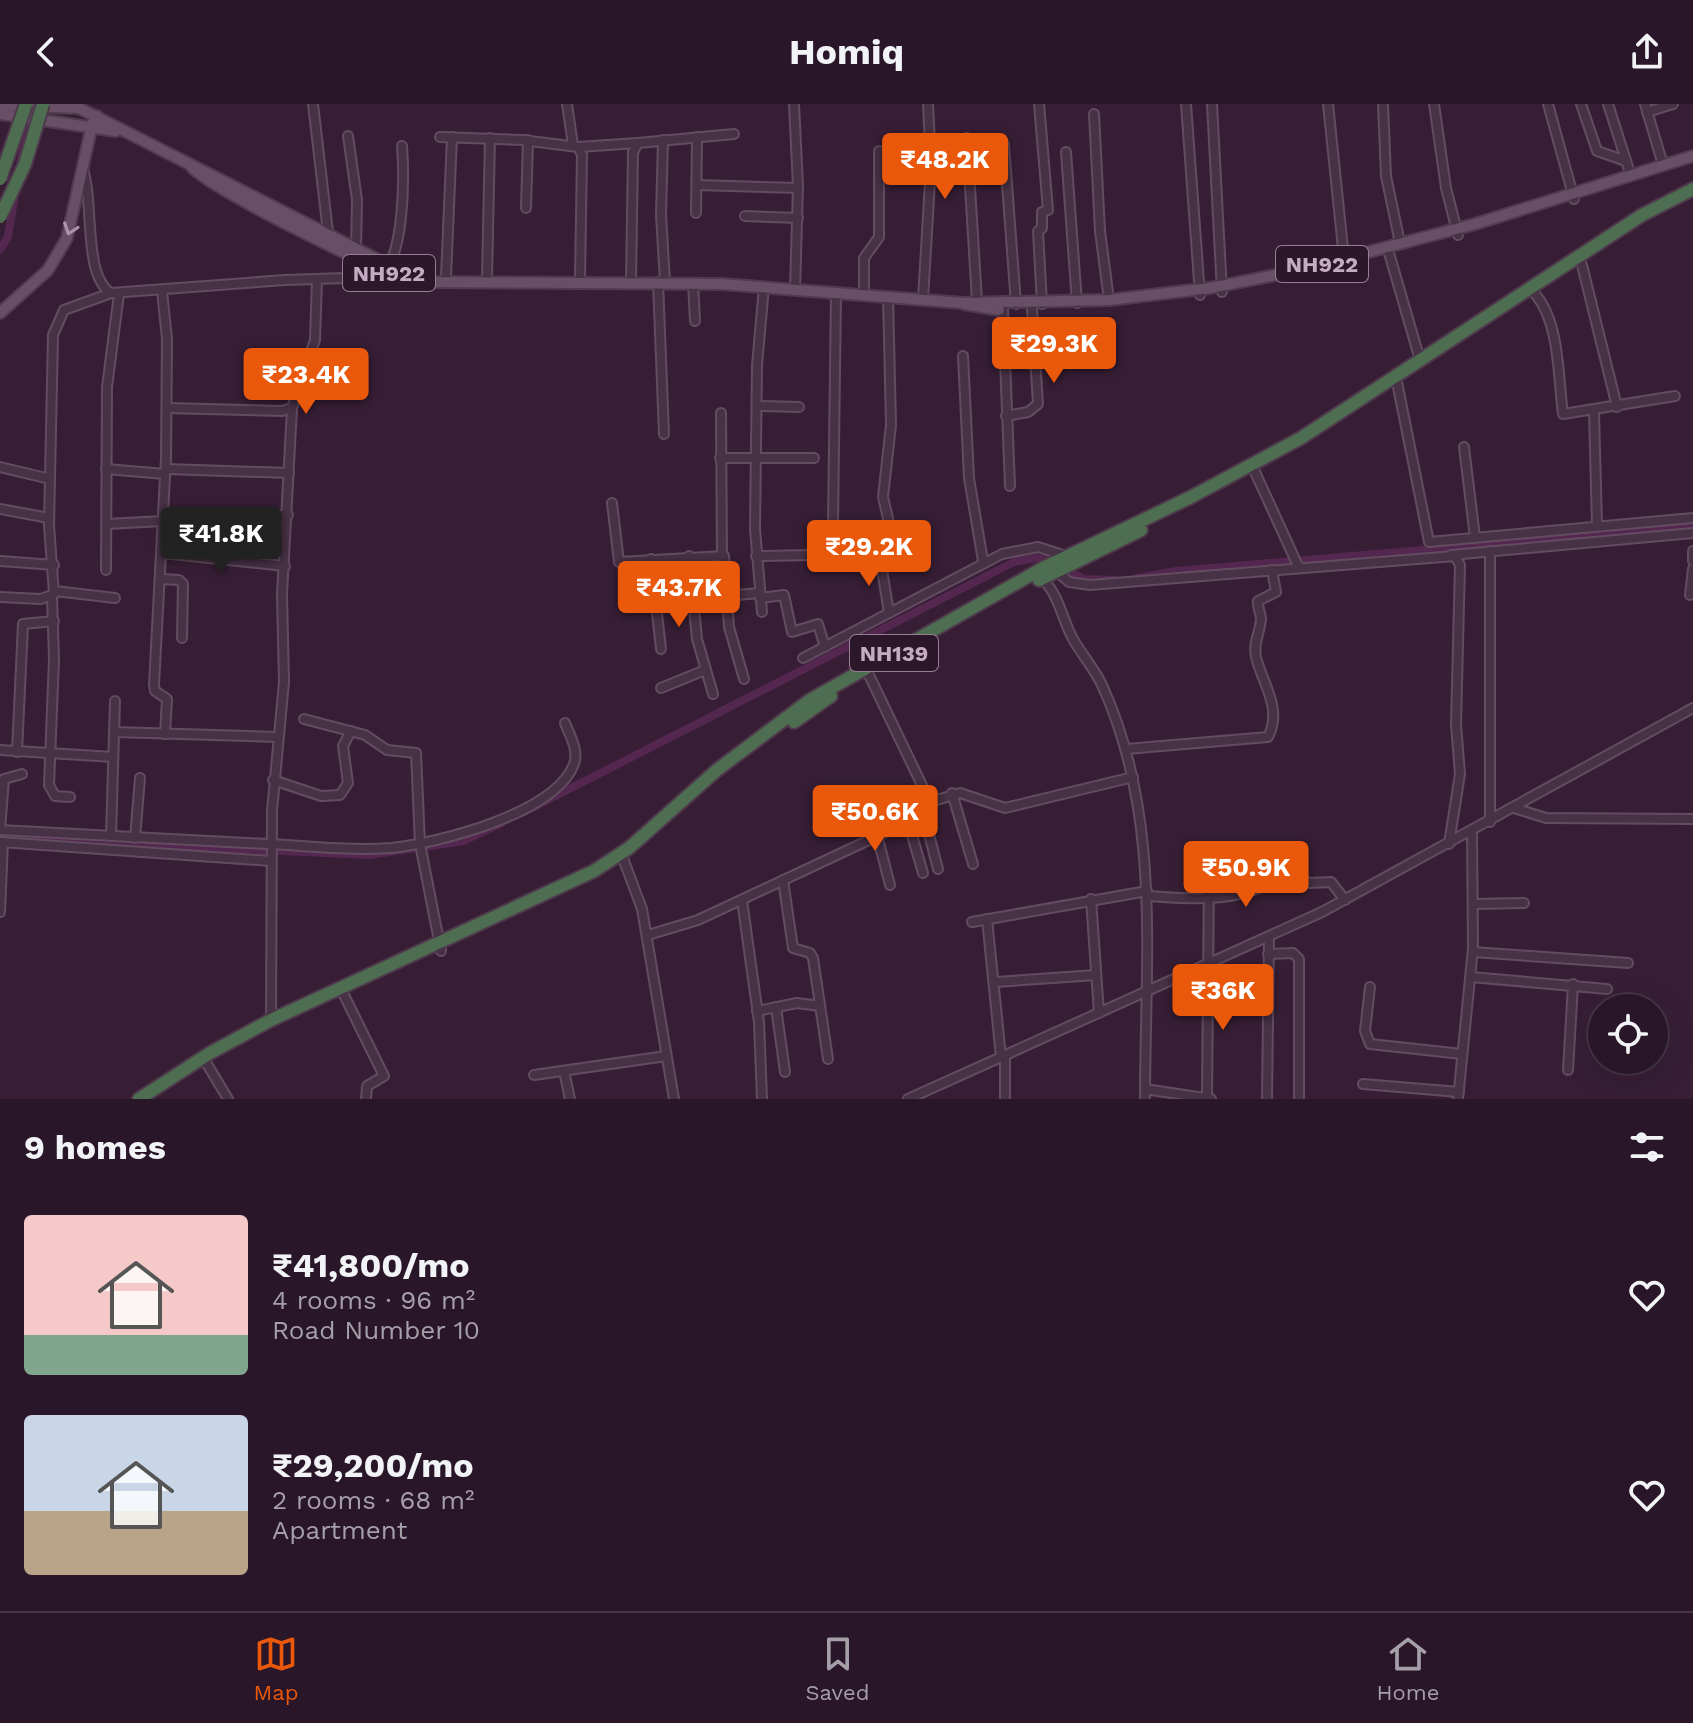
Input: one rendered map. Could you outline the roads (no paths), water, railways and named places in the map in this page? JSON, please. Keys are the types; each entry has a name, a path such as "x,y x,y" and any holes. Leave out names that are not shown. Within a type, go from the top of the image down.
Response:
{"highway":[{"path":"0,217 25,164 43,104"},
{"path":"0,179 22,110"},
{"name":"NH139","path":"1397,381 1420,360 1642,215 1656,211 1693,189"},
{"name":"NH139","path":"623,857 717,770 810,700 1039,575 1056,571 1255,472 1279,454 1536,295 1652,218 1656,211"},
{"name":"NH139","path":"139,1099 210,1053 271,1020 567,894 623,857 780,732 869,675 1066,556 1279,454"},
{"name":"NH139","path":"149,1099 207,1064 343,993 440,948"}],"main road":[{"path":"0,105 92,117"},
{"path":"0,114 79,108 328,232 388,270 417,276 580,278 613,282"},
{"path":"0,313 48,270 67,238 92,117"},
{"path":"963,303 1110,307 1298,277 1389,253 1693,156"},
{"name":"NH922","path":"191,166 216,185 388,270 425,283 693,283 963,303"},
{"path":"1573,196 1630,173 1660,166"},
{"name":"NH922","path":"1222,289 1400,243 1457,232"},
{"path":"963,303 974,309 1003,310 1199,292"}],"street":[{"path":"313,104 328,232"},
{"path":"567,104 576,146 582,155 580,278"},
{"path":"794,104 798,188 795,290"},
{"path":"923,299 931,165 928,104"},
{"path":"1006,416 1028,412 1038,404 1038,231 1042,228 1042,212 1048,210 1039,104"},
{"path":"1186,104 1199,292"},
{"path":"1212,104 1222,289"},
{"path":"1328,104 1344,258"},
{"path":"1383,104 1386,176 1400,243"},
{"path":"1434,104 1446,188 1457,232"},
{"path":"1548,104 1573,196"},
{"path":"1581,104 1597,151 1626,161"},
{"path":"1608,104 1630,173"},
{"path":"1660,166 1646,108 1673,104"},
{"path":"1094,114 1100,231 1109,300"},
{"path":"440,137 528,140 576,146 734,134"},
{"path":"348,136 357,200 356,248"},
{"path":"446,277 452,137"},
{"path":"696,213 697,137"},
{"path":"487,278 490,138"},
{"path":"967,138 977,301"},
{"path":"526,208 528,140"},
{"path":"663,140 664,434"},
{"path":"631,282 633,152 638,143"},
{"path":"1004,144 1016,304"},
{"path":"70,797 55,796 50,790 54,565 49,518 51,354 55,324 64,310 115,294 375,277 388,270 403,198 402,146"},
{"path":"864,295 864,258 879,237 879,151"},
{"path":"1066,152 1077,303"},
{"path":"82,167 89,188 95,269 102,286 115,294"},
{"path":"697,185 798,188"},
{"path":"745,216 798,218"},
{"path":"1389,253 1420,360"},
{"path":"1582,265 1617,407"},
{"path":"271,1020 273,780 284,682 292,408 315,340 317,279"},
{"path":"693,283 695,321"},
{"path":"762,612 756,556 757,406 764,287"},
{"path":"162,291 167,323 166,472 154,685 155,691 167,699 165,734"},
{"path":"833,525 836,293"},
{"path":"106,570 107,387 115,294"},
{"path":"1536,295 1545,306 1563,414 1594,412 1675,396"},
{"path":"888,296 891,425 883,497 890,527"},
{"path":"1003,310 1010,486"},
{"path":"963,356 967,466 983,561"},
{"path":"1397,381 1430,556"},
{"path":"757,406 799,407"},
{"path":"167,408 282,411 292,408"},
{"path":"1594,412 1597,525"},
{"path":"721,413 722,557 732,641 744,679"},
{"path":"1464,447 1475,537"},
{"path":"720,458 814,458"},
{"path":"0,467 50,479"},
{"path":"106,469 289,473"},
{"path":"1255,472 1298,565"},
{"path":"612,503 617,560 722,557"},
{"path":"0,509 49,518"},
{"path":"107,524 163,517 288,515"},
{"path":"1429,542 1693,518"},
{"path":"1056,571 1069,582 1090,585 1693,533"},
{"path":"803,658 983,561 1028,548 1066,556"},
{"path":"1490,551 1490,822"},
{"path":"1693,551 1693,561"},
{"path":"161,553 285,566"},
{"path":"756,556 813,555"},
{"path":"1449,844 1460,764 1456,724 1460,565 1450,555"},
{"path":"689,556 696,630 713,694"},
{"path":"880,557 889,613"},
{"path":"651,559 661,649"},
{"path":"0,561 54,565"},
{"path":"1690,595 1693,569"},
{"path":"1126,749 1268,737 1272,720 1269,688 1256,656 1255,640 1261,619 1258,601 1276,592 1272,570"},
{"path":"1039,575 1052,587 1071,634 1102,685 1133,777 1142,822 1147,893 1145,1094 1209,1099 1209,876"},
{"path":"160,579 179,580 183,584 182,638"},
{"path":"0,597 54,594 115,598"},
{"path":"726,596 784,595 792,632 818,624 825,647"},
{"path":"17,752 23,624 54,621"},
{"path":"661,688 705,670"},
{"path":"648,935 698,920 931,811 930,802 869,675"},
{"path":"111,836 115,701"},
{"path":"908,1099 1269,938 1472,832 1693,708"},
{"path":"304,719 371,737 387,750 416,753 420,844 440,948"},
{"path":"0,912 2,842 111,836 359,849 420,844 476,830 522,809 554,788 570,770 575,756 565,723"},
{"path":"273,780 321,796 340,795 348,783 343,746 351,731"},
{"path":"114,732 277,737"},
{"path":"0,750 113,757"},
{"path":"22,774 10,774 4,779 0,830 34,838 271,861"},
{"path":"930,802 952,793 966,794 994,808 1005,808 1133,777"},
{"path":"135,838 140,778"},
{"path":"952,793 973,864"},
{"path":"1514,808 1546,818 1693,819"},
{"path":"924,815 938,869"},
{"path":"908,822 923,873"},
{"path":"1363,1084 1414,1088 1458,1096 1473,952 1472,832"},
{"path":"877,835 890,885"},
{"path":"623,857 635,882 648,935 674,1099"},
{"path":"972,922 1091,899 1147,893 1209,898 1255,890 1286,871 1310,883 1331,882 1345,900"},
{"path":"783,880 793,948 812,955 828,1059"},
{"path":"1091,899 1099,1013"},
{"path":"742,900 757,1011 762,1099"},
{"path":"1473,904 1524,903"},
{"path":"987,919 996,982 1005,1099"},
{"path":"1267,1099 1269,938"},
{"path":"1473,952 1628,963"},
{"path":"1268,954 1293,953 1299,959 1299,1099"},
{"path":"996,982 1096,975"},
{"path":"1471,977 1607,989"},
{"path":"1568,1070 1573,984"},
{"path":"1370,987 1365,1031 1370,1044 1462,1054"},
{"path":"343,993 384,1076 367,1086 366,1099"},
{"path":"757,1011 797,1003 820,1006"},
{"path":"776,1007 785,1072"},
{"path":"534,1075 666,1056"},
{"path":"207,1064 228,1099"},
{"path":"564,1071 570,1099"},
{"path":"1414,1088 1414,1099"}],"waterway":[{"path":"20,165 29,115"},
{"path":"0,250 8,237 15,194"},
{"path":"1133,579 1176,571 1693,527"},
{"path":"532,808 1014,562 1036,558 1053,562"},
{"path":"1070,572 1085,579 1115,580"},
{"path":"0,838 369,855 464,841 502,823"}]}
